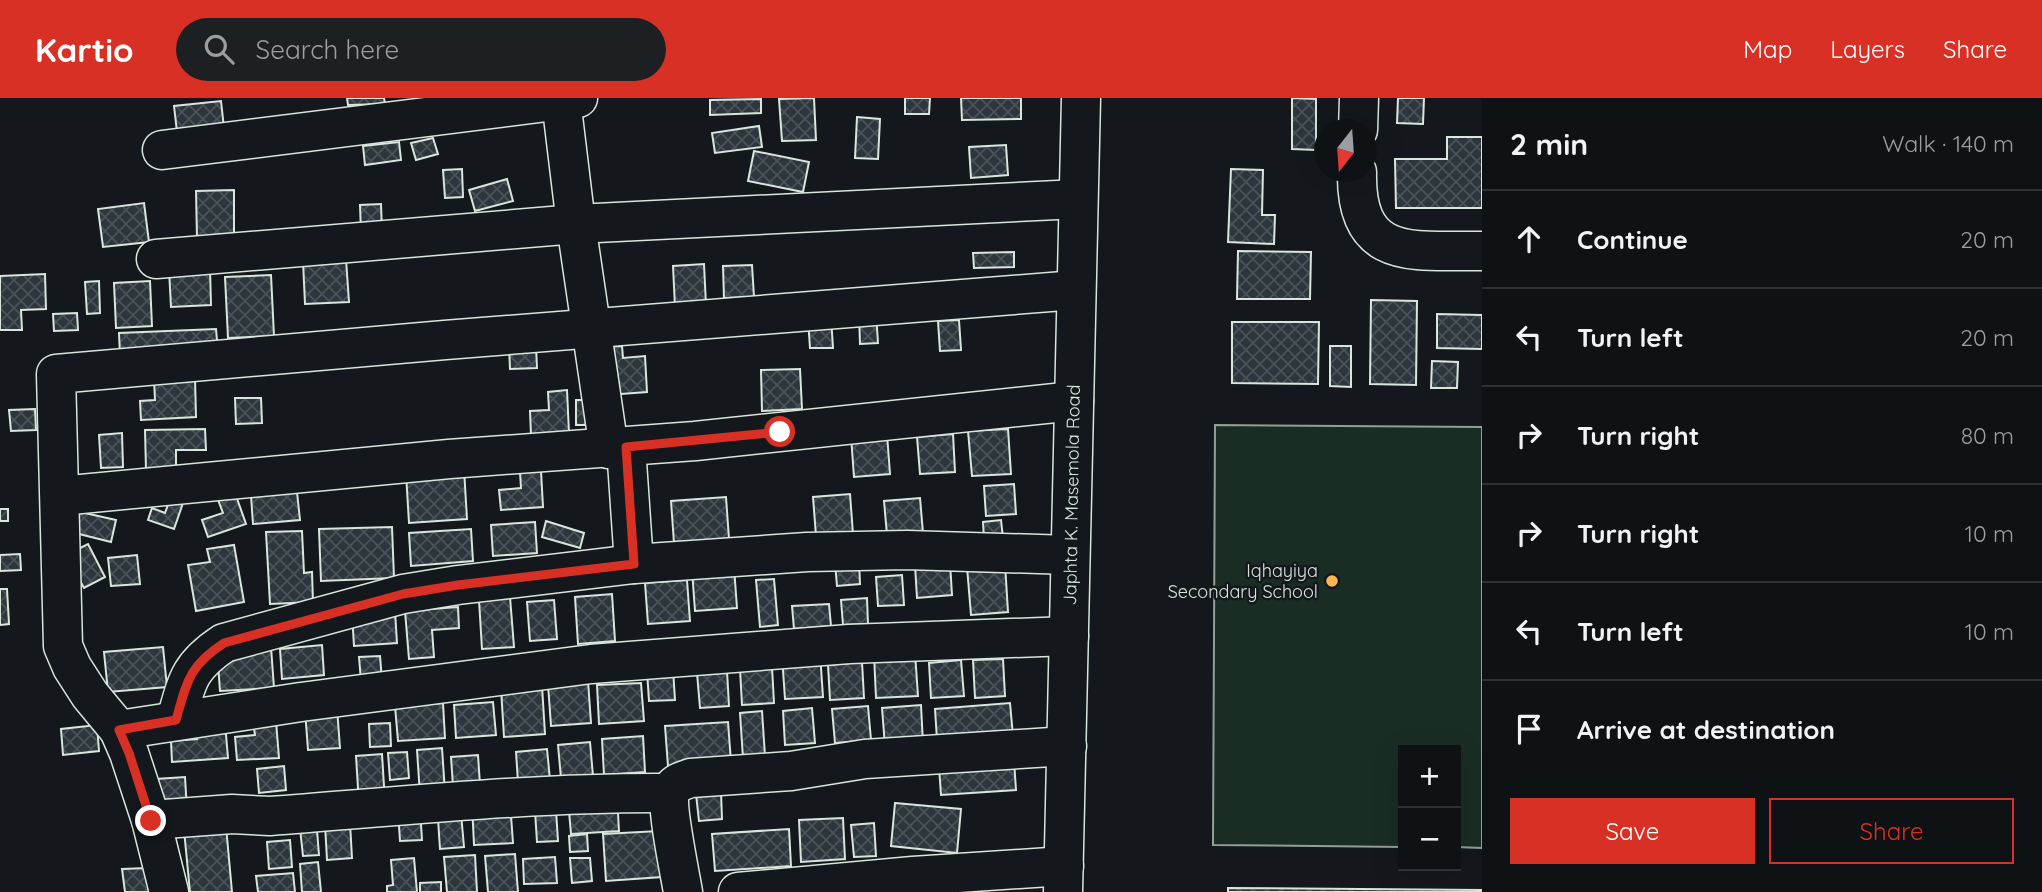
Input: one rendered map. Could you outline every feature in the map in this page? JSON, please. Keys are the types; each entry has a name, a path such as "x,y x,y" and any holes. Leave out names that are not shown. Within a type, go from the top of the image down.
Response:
{"street":[{"name":"Japhta K. Masemola Road","path":"1064,879 1081,98"},
{"path":"1358,119 1359,98"},
{"path":"162,150 570,99 576,224 592,329 617,448 634,564"},
{"path":"1357,182 1363,216 1371,229 1388,246 1414,250 1482,251"},
{"path":"156,259 576,224 1078,199"},
{"path":"169,892 151,821 129,753 119,730 90,695 72,667 63,646 55,374 1076,290"},
{"path":"60,496 449,459 617,448 1074,401"},
{"path":"176,720 187,682 194,669 204,656 224,643 403,594 634,564 807,552 907,550 1070,555"},
{"path":"119,730 591,664 849,644 1069,636"},
{"path":"683,892 670,807 670,793 678,782 691,778 791,771 865,759 1066,746"},
{"path":"151,821 232,814 270,816 497,797 605,792 670,793"},
{"path":"738,892 1064,879"}],"green space":[{"name":"Iqhayiya Secondary School","path":"1215,425 1482,427 1482,848 1461,847 1461,745 1398,745 1398,847 1213,845"}],"building":[{"path":"347,98 384,98 385,104 348,105"},
{"path":"814,98 816,140 782,141 779,99"},
{"path":"905,98 930,98 929,114 905,114"},
{"path":"961,98 1021,98 1021,119 962,120"},
{"path":"1292,98 1316,99 1314,150 1292,149"},
{"path":"1398,98 1424,98 1423,124 1397,123"},
{"path":"761,99 761,113 710,115 710,100"},
{"path":"221,101 224,128 177,132 174,106"},
{"path":"857,117 880,119 878,159 855,158"},
{"path":"759,126 762,147 715,153 712,133"},
{"path":"1447,137 1482,137 1482,208 1396,208 1395,159 1447,159"},
{"path":"433,138 438,154 416,160 411,143"},
{"path":"399,142 401,160 365,165 363,146"},
{"path":"1006,145 1008,175 971,178 969,147"},
{"path":"754,151 809,162 803,192 748,181"},
{"path":"462,169 463,197 445,198 443,170"},
{"path":"1231,169 1263,170 1262,215 1275,215 1274,244 1228,242"},
{"path":"507,179 513,201 475,211 469,190"},
{"path":"234,190 234,237 197,238 196,191"},
{"path":"144,203 149,242 103,247 98,209"},
{"path":"381,204 382,232 361,233 360,205"},
{"path":"1238,251 1311,252 1310,299 1237,299"},
{"path":"1014,252 1014,267 974,268 973,253"},
{"path":"346,259 349,302 305,304 303,261"},
{"path":"704,264 706,305 675,307 673,266"},
{"path":"752,265 754,297 724,298 723,266"},
{"path":"210,269 211,305 171,307 169,270"},
{"path":"45,274 46,309 21,310 22,330 0,330 0,276"},
{"path":"271,275 274,336 228,338 225,277"},
{"path":"99,281 100,313 87,314 85,282"},
{"path":"150,281 152,326 116,328 114,283"},
{"path":"1371,300 1417,301 1416,385 1370,384"},
{"path":"77,313 78,330 54,331 53,314"},
{"path":"876,313 878,343 860,344 859,314"},
{"path":"1437,314 1482,315 1482,349 1437,348"},
{"path":"831,317 833,348 810,348 808,319"},
{"path":"959,320 961,350 940,351 938,321"},
{"path":"1232,322 1319,322 1318,384 1232,383"},
{"path":"216,329 218,352 120,356 119,333"},
{"path":"509,346 536,346 537,368 510,369"},
{"path":"622,346 623,358 645,356 647,392 608,395 605,347"},
{"path":"1330,346 1351,346 1351,387 1330,386"},
{"path":"1432,361 1458,362 1457,388 1431,388"},
{"path":"800,369 802,409 762,411 761,370"},
{"path":"195,378 196,417 141,420 140,401 155,400 154,379"},
{"path":"567,390 569,433 531,435 530,411 549,410 548,392"},
{"path":"235,398 261,398 262,423 236,424"},
{"path":"576,400 594,400 596,425 576,425"},
{"path":"35,409 36,430 11,431 9,410"},
{"path":"205,429 206,450 176,450 176,470 146,470 145,430"},
{"path":"1008,429 1011,474 972,476 968,431"},
{"path":"122,433 123,467 101,468 99,435"},
{"path":"887,434 890,474 854,477 851,436"},
{"path":"953,434 955,472 920,474 917,437"},
{"path":"464,469 467,519 409,523 406,473"},
{"path":"541,471 543,507 501,510 499,490 521,488 520,472"},
{"path":"1014,484 1016,514 986,516 984,486"},
{"path":"234,490 246,524 208,537 202,520 223,513 217,497"},
{"path":"297,492 300,520 253,524 251,496"},
{"path":"850,494 853,534 816,536 813,497"},
{"path":"726,497 729,539 674,543 671,501"},
{"path":"920,498 923,533 887,535 884,501"},
{"path":"170,499 183,503 174,529 148,520 152,508 165,513"},
{"path":"0,509 8,509 8,521 0,521"},
{"path":"76,511 116,520 111,542 71,532"},
{"path":"1001,520 1003,538 984,539 983,522"},
{"path":"546,521 584,533 580,548 542,537"},
{"path":"535,522 537,553 493,556 491,525"},
{"path":"392,527 394,578 321,581 319,529"},
{"path":"471,529 473,561 411,566 409,533"},
{"path":"302,531 304,573 312,572 313,602 270,604 266,532"},
{"path":"88,544 105,577 84,588 66,555"},
{"path":"234,545 244,602 196,611 188,565 210,562 207,549"},
{"path":"20,554 21,570 0,571 0,555"},
{"path":"137,555 140,584 111,586 108,558"},
{"path":"859,561 860,584 837,586 835,563"},
{"path":"950,563 952,595 917,598 915,565"},
{"path":"1005,564 1008,612 971,615 967,567"},
{"path":"734,567 737,608 695,611 692,570"},
{"path":"902,575 904,605 878,606 876,577"},
{"path":"774,579 778,625 760,627 756,580"},
{"path":"687,580 690,621 648,624 645,583"},
{"path":"0,589 7,589 9,624 0,625"},
{"path":"612,594 615,641 578,644 575,597"},
{"path":"510,597 514,647 482,649 479,600"},
{"path":"867,598 868,624 843,625 841,600"},
{"path":"554,600 557,639 530,641 527,602"},
{"path":"829,604 831,626 794,629 792,606"},
{"path":"458,607 459,628 432,630 434,657 409,659 405,611"},
{"path":"395,611 397,643 354,646 352,614"},
{"path":"322,645 324,675 282,679 280,649"},
{"path":"163,647 167,687 108,692 104,652"},
{"path":"271,647 274,688 220,691 217,650"},
{"path":"820,653 823,697 785,699 782,656"},
{"path":"915,653 918,696 876,698 874,655"},
{"path":"380,656 382,680 361,681 359,657"},
{"path":"1003,659 1005,696 975,698 973,660"},
{"path":"961,660 964,696 931,698 929,663"},
{"path":"862,662 864,698 830,700 828,665"},
{"path":"587,667 591,723 551,726 547,670"},
{"path":"772,667 774,703 742,705 740,669"},
{"path":"673,669 675,700 649,701 647,671"},
{"path":"727,671 729,706 700,708 697,673"},
{"path":"641,683 644,721 599,724 597,685"},
{"path":"542,686 545,734 504,737 501,688"},
{"path":"493,702 496,735 456,738 454,705"},
{"path":"443,703 445,738 398,741 395,706"},
{"path":"1010,703 1013,736 937,740 935,709"},
{"path":"921,705 923,744 885,746 882,708"},
{"path":"868,706 871,740 835,743 832,709"},
{"path":"337,708 340,748 308,750 305,710"},
{"path":"812,708 815,743 785,745 783,711"},
{"path":"762,711 765,756 743,758 740,713"},
{"path":"276,721 279,758 237,760 235,737 255,735 253,722"},
{"path":"728,722 731,762 668,766 665,726"},
{"path":"225,723 228,758 172,762 171,741 197,739 196,726"},
{"path":"390,723 391,746 370,747 369,724"},
{"path":"97,725 99,751 63,755 61,729"},
{"path":"643,736 645,772 604,775 602,739"},
{"path":"590,742 593,776 561,778 558,745"},
{"path":"442,748 445,792 420,795 417,750"},
{"path":"547,749 550,780 518,782 516,752"},
{"path":"407,752 409,778 390,780 388,753"},
{"path":"382,754 385,802 359,804 356,756"},
{"path":"478,755 480,785 453,786 451,757"},
{"path":"1014,761 1016,790 941,795 939,767"},
{"path":"284,766 286,790 259,793 257,769"},
{"path":"185,777 187,810 158,811 156,779"},
{"path":"721,792 722,819 699,821 696,794"},
{"path":"617,796 619,831 571,834 568,800"},
{"path":"460,802 464,847 440,849 437,804"},
{"path":"510,802 513,843 474,845 472,804"},
{"path":"895,803 961,809 957,853 891,846"},
{"path":"420,809 422,840 400,841 398,811"},
{"path":"556,810 558,841 537,842 535,811"},
{"path":"316,818 319,855 303,856 299,819"},
{"path":"843,818 845,859 801,862 799,820"},
{"path":"350,823 352,858 327,860 325,824"},
{"path":"874,823 876,856 854,857 851,825"},
{"path":"226,826 232,892 190,892 184,830"},
{"path":"789,829 791,866 715,871 712,834"},
{"path":"659,831 662,877 606,881 603,834"},
{"path":"587,834 588,851 570,852 569,836"},
{"path":"290,840 292,867 269,869 267,842"},
{"path":"515,854 518,892 488,892 485,856"},
{"path":"475,855 477,892 447,892 444,857"},
{"path":"555,857 557,883 524,884 523,859"},
{"path":"414,858 417,892 387,892 387,886 393,885 391,860"},
{"path":"570,858 590,858 592,881 572,883"},
{"path":"318,862 321,892 302,892 300,864"},
{"path":"147,868 149,892 125,892 122,869"},
{"path":"293,873 295,892 258,892 256,876"},
{"path":"441,882 441,892 420,892 420,883"},
{"path":"1228,888 1482,890 1482,892 1228,892"}],"place":[{"name":"Iqhayiya Secondary School","path":"1332,581"}],"route":[{"path":"151,821 119,730 176,720 187,682 194,669 204,656 224,643 403,594 634,564 626,447 780,432"}]}
